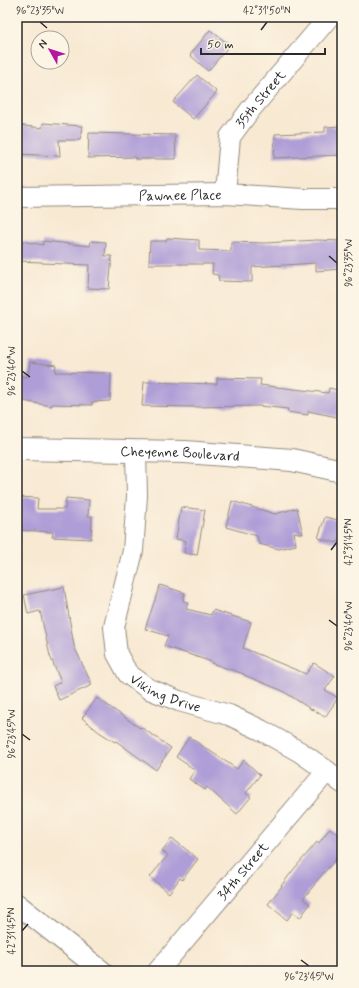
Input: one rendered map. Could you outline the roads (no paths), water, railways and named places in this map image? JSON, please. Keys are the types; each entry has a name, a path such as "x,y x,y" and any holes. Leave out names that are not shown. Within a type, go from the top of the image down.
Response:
{"street":[{"name":"35th Street","path":"225,194 230,137 250,110 329,17"},
{"name":"Pawnee Place","path":"17,197 225,194 303,199 342,198"},
{"name":"Cheyenne Boulevard","path":"17,449 185,452 292,460 342,471"},
{"name":"Viking Drive","path":"136,451 137,496 133,551 114,627 117,654 128,674 149,689 178,701 229,715 262,730 300,752 335,777"},
{"name":"34th Street","path":"158,971 335,777"},
{"path":"17,904 102,971"}]}
